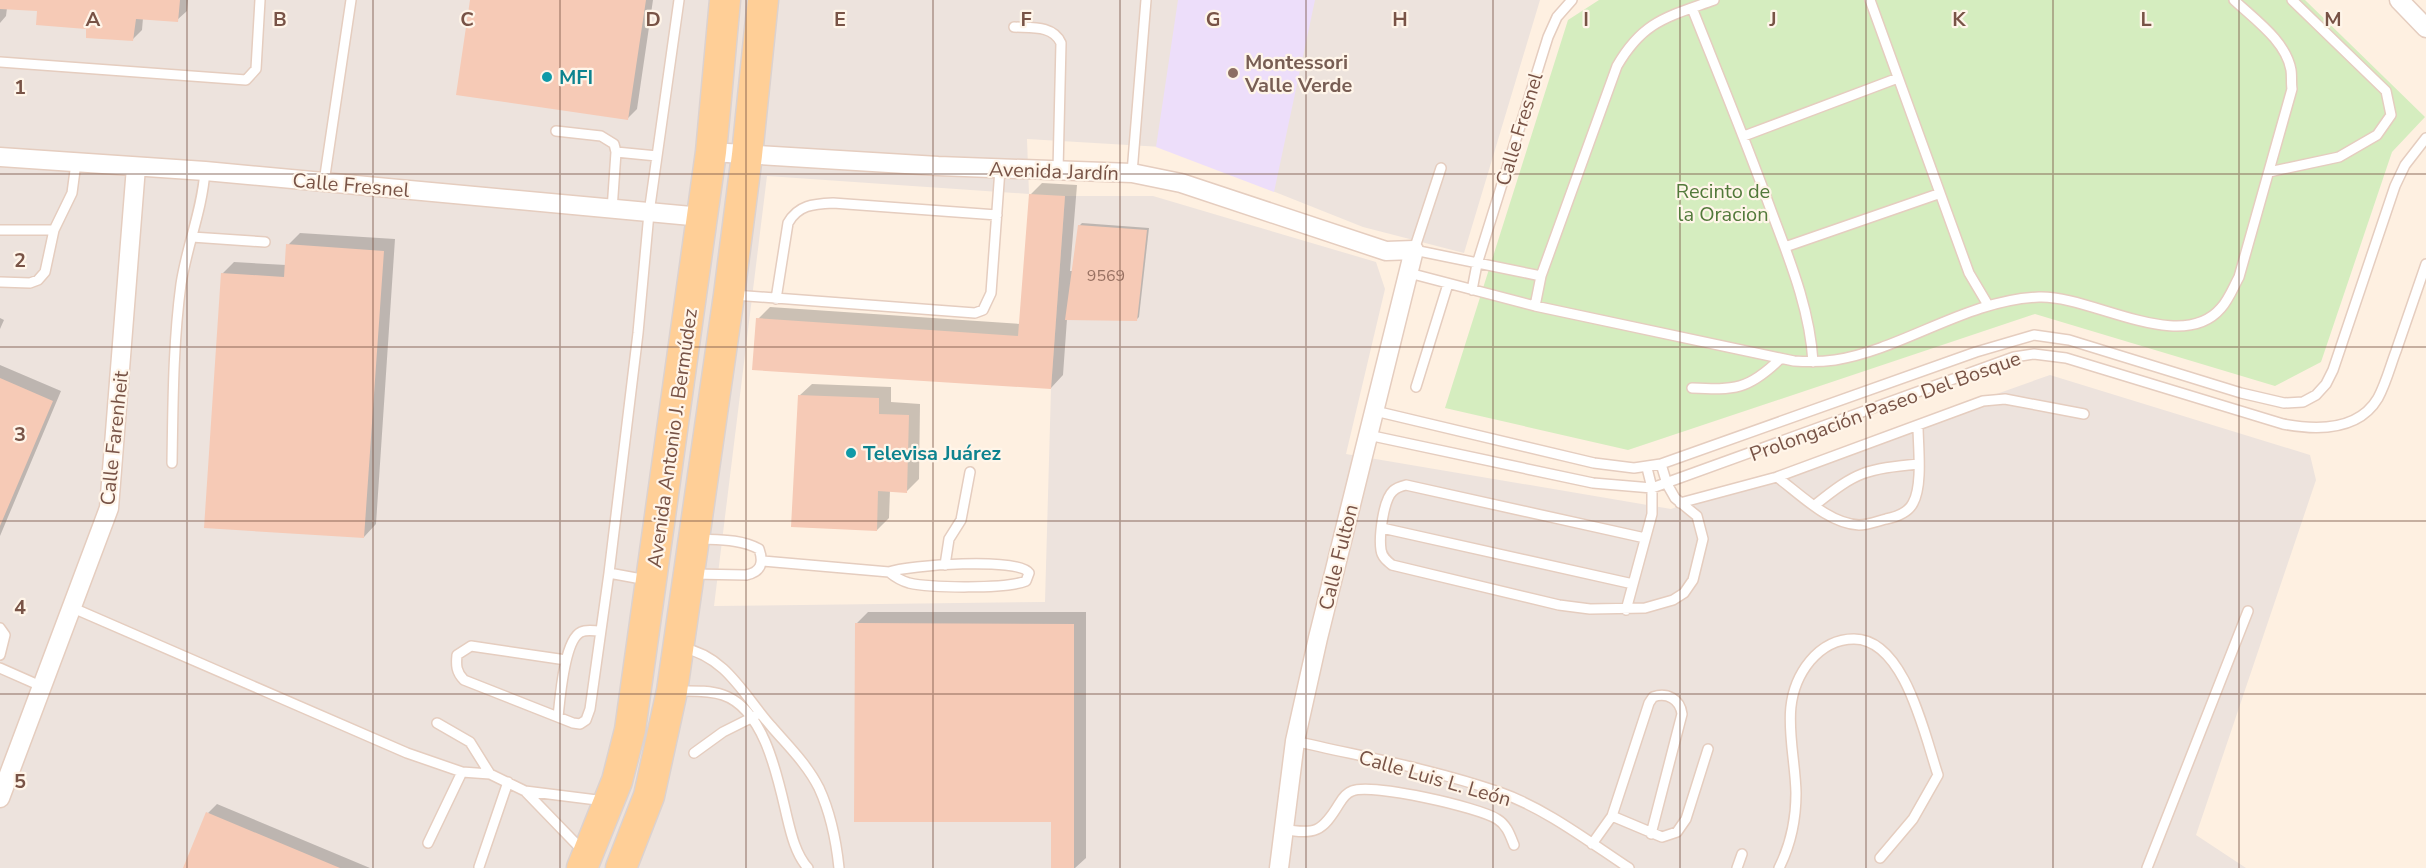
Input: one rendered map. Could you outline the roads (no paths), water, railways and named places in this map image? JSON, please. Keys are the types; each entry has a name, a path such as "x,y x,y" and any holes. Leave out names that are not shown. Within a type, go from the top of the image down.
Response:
{"main road":[{"name":"Avenida Antonio J. Bermúdez","path":"585,862 617,781 630,730 681,382 711,152 725,0"},
{"name":"Avenida Antonio J. Bermúdez","path":"621,868 649,796 672,691 729,295 764,0"},
{"path":"681,382 695,391 700,400 693,463 702,486"},
{"path":"667,474 673,481 679,501 678,560 680,566 688,573"}],"street":[{"path":"2399,0 2426,28"},
{"name":"Avenida Jardín","path":"711,152 1000,169 1132,173 1181,183 1386,251 1414,250"},
{"name":"Calle Fresnel","path":"0,157 206,171 702,218"},
{"name":"Calle Farenheit","path":"0,798 106,516 111,492 136,167"},
{"name":"Calle Fulton","path":"1279,868 1295,741 1414,250"},
{"name":"Avenida Jardín","path":"1386,251 1409,273"}],"lane":[{"path":"0,62 246,80 256,69 260,0"},
{"path":"324,182 351,0"},
{"path":"566,660 481,646 466,648 457,655 457,670 464,680 558,717 580,724 589,715 609,573 657,156 679,0"},
{"path":"1132,173 1146,0"},
{"name":"Calle Fresnel","path":"1472,290 1477,264 1548,37 1557,17 1572,0"},
{"path":"1535,306 1541,276 1617,66 1628,46 1642,31 1659,20 1714,0"},
{"path":"1870,0 1938,194 1969,273 1988,305"},
{"path":"1409,273 1535,306 1780,358 1813,362 1858,355 1988,305 2039,297 2085,303 2158,326 2191,326 2219,311 2230,297 2238,277 2292,89 2291,70 2285,53 2269,33 2234,0"},
{"path":"2269,172 2339,157 2377,135 2391,115 2386,92 2292,0"},
{"path":"1692,8 1744,136 1785,247 1810,326 1813,362"},
{"path":"1014,27 1046,29 1058,37 1061,43 1058,171"},
{"path":"1744,136 1898,78"},
{"path":"556,131 601,136 614,144 616,152 612,210"},
{"name":"Prolongación Paseo Del Bosque","path":"1375,411 1594,463 1617,467 1647,468 1976,352 2034,335 2069,340 2241,393 2284,403 2302,402 2316,395 2326,384 2333,370 2395,186 2405,165 2426,138"},
{"path":"616,152 657,156"},
{"path":"0,282 30,283 42,276 54,230 72,193 76,163"},
{"path":"1441,168 1414,250 1541,276"},
{"path":"729,295 975,313 983,310 991,293 1000,169"},
{"path":"172,463 174,357 182,283 203,200 206,171"},
{"path":"1785,247 1938,194"},
{"path":"776,299 788,223 793,213 803,207 815,203 833,202 997,215"},
{"path":"0,230 54,230"},
{"path":"192,237 265,242"},
{"name":"Prolongación Paseo Del Bosque","path":"1368,435 1593,483 1652,488 2003,361 2034,354 2066,358 2236,411 2307,429 2340,426 2357,418 2376,400 2426,264"},
{"path":"1416,387 1448,284"},
{"path":"2034,335 2034,354"},
{"path":"1692,388 1723,390 1750,384 1780,358"},
{"path":"1680,502 1777,477 1983,400 2005,399 2084,414"},
{"path":"1777,477 1815,505 1849,524 1862,525 1898,516 1913,505 1916,495 1919,464 1918,426"},
{"path":"1645,538 1406,485 1394,489 1388,498 1382,528 1381,550 1384,558 1392,565 1560,605 1626,610 1645,608 1673,600 1684,593 1693,579 1702,539 1697,516 1675,498 1667,484 1661,464"},
{"path":"1815,505 1848,479 1865,471 1919,464"},
{"path":"1626,610 1652,514 1652,488 1647,468"},
{"path":"945,565 950,539 961,520 970,472"},
{"path":"1382,528 1633,584"},
{"path":"688,573 754,573 760,569 763,561 759,549 754,546 741,542 693,539"},
{"path":"763,561 889,572 912,566 1012,565 1026,569 1029,577 1026,581 1006,586 921,585 903,581 889,572"},
{"path":"609,573 652,581"},
{"path":"73,608 407,753 462,772 490,774 525,791 609,802"},
{"path":"2147,868 2248,611"},
{"path":"0,628 5,635 0,655"},
{"path":"558,717 566,660 573,640 585,630 600,631"},
{"path":"1779,868 1792,837 1796,794 1791,720 1793,689 1802,671 1815,655 1834,643 1854,639 1869,642 1886,654 1897,667 1909,691 1938,775 1913,819 1880,858"},
{"path":"678,647 692,650 714,660 732,678 804,764 818,786 835,831 839,868"},
{"path":"0,668 43,687"},
{"path":"672,691 723,695 739,703 751,717 778,777 791,832 803,863 808,868"},
{"path":"1592,844 1612,816 1649,703 1653,697 1659,695 1675,699 1682,709 1681,724 1651,834"},
{"path":"694,753 723,732 751,717 763,715"},
{"path":"437,723 470,742 490,774"},
{"name":"Calle Luis L. León","path":"1295,741 1500,792 1531,807 1629,868"},
{"path":"1612,816 1651,834 1662,837 1670,836 1681,827 1686,819 1707,749"},
{"path":"428,843 462,772"},
{"path":"479,867 508,782"},
{"path":"1283,829 1306,833 1316,831 1329,822 1346,795 1352,791 1374,790 1446,803 1487,814 1505,826 1514,845"},
{"path":"525,791 585,862"},
{"path":"1737,868 1742,854"}],"place":[{"name":"Montessori Valle Verde","path":"1233,73"},
{"name":"MFI","path":"547,77"},
{"name":"Televisa Juárez","path":"851,453"}],"park label":[{"name":"Recinto de la Oracion","path":"1723,202"}]}
